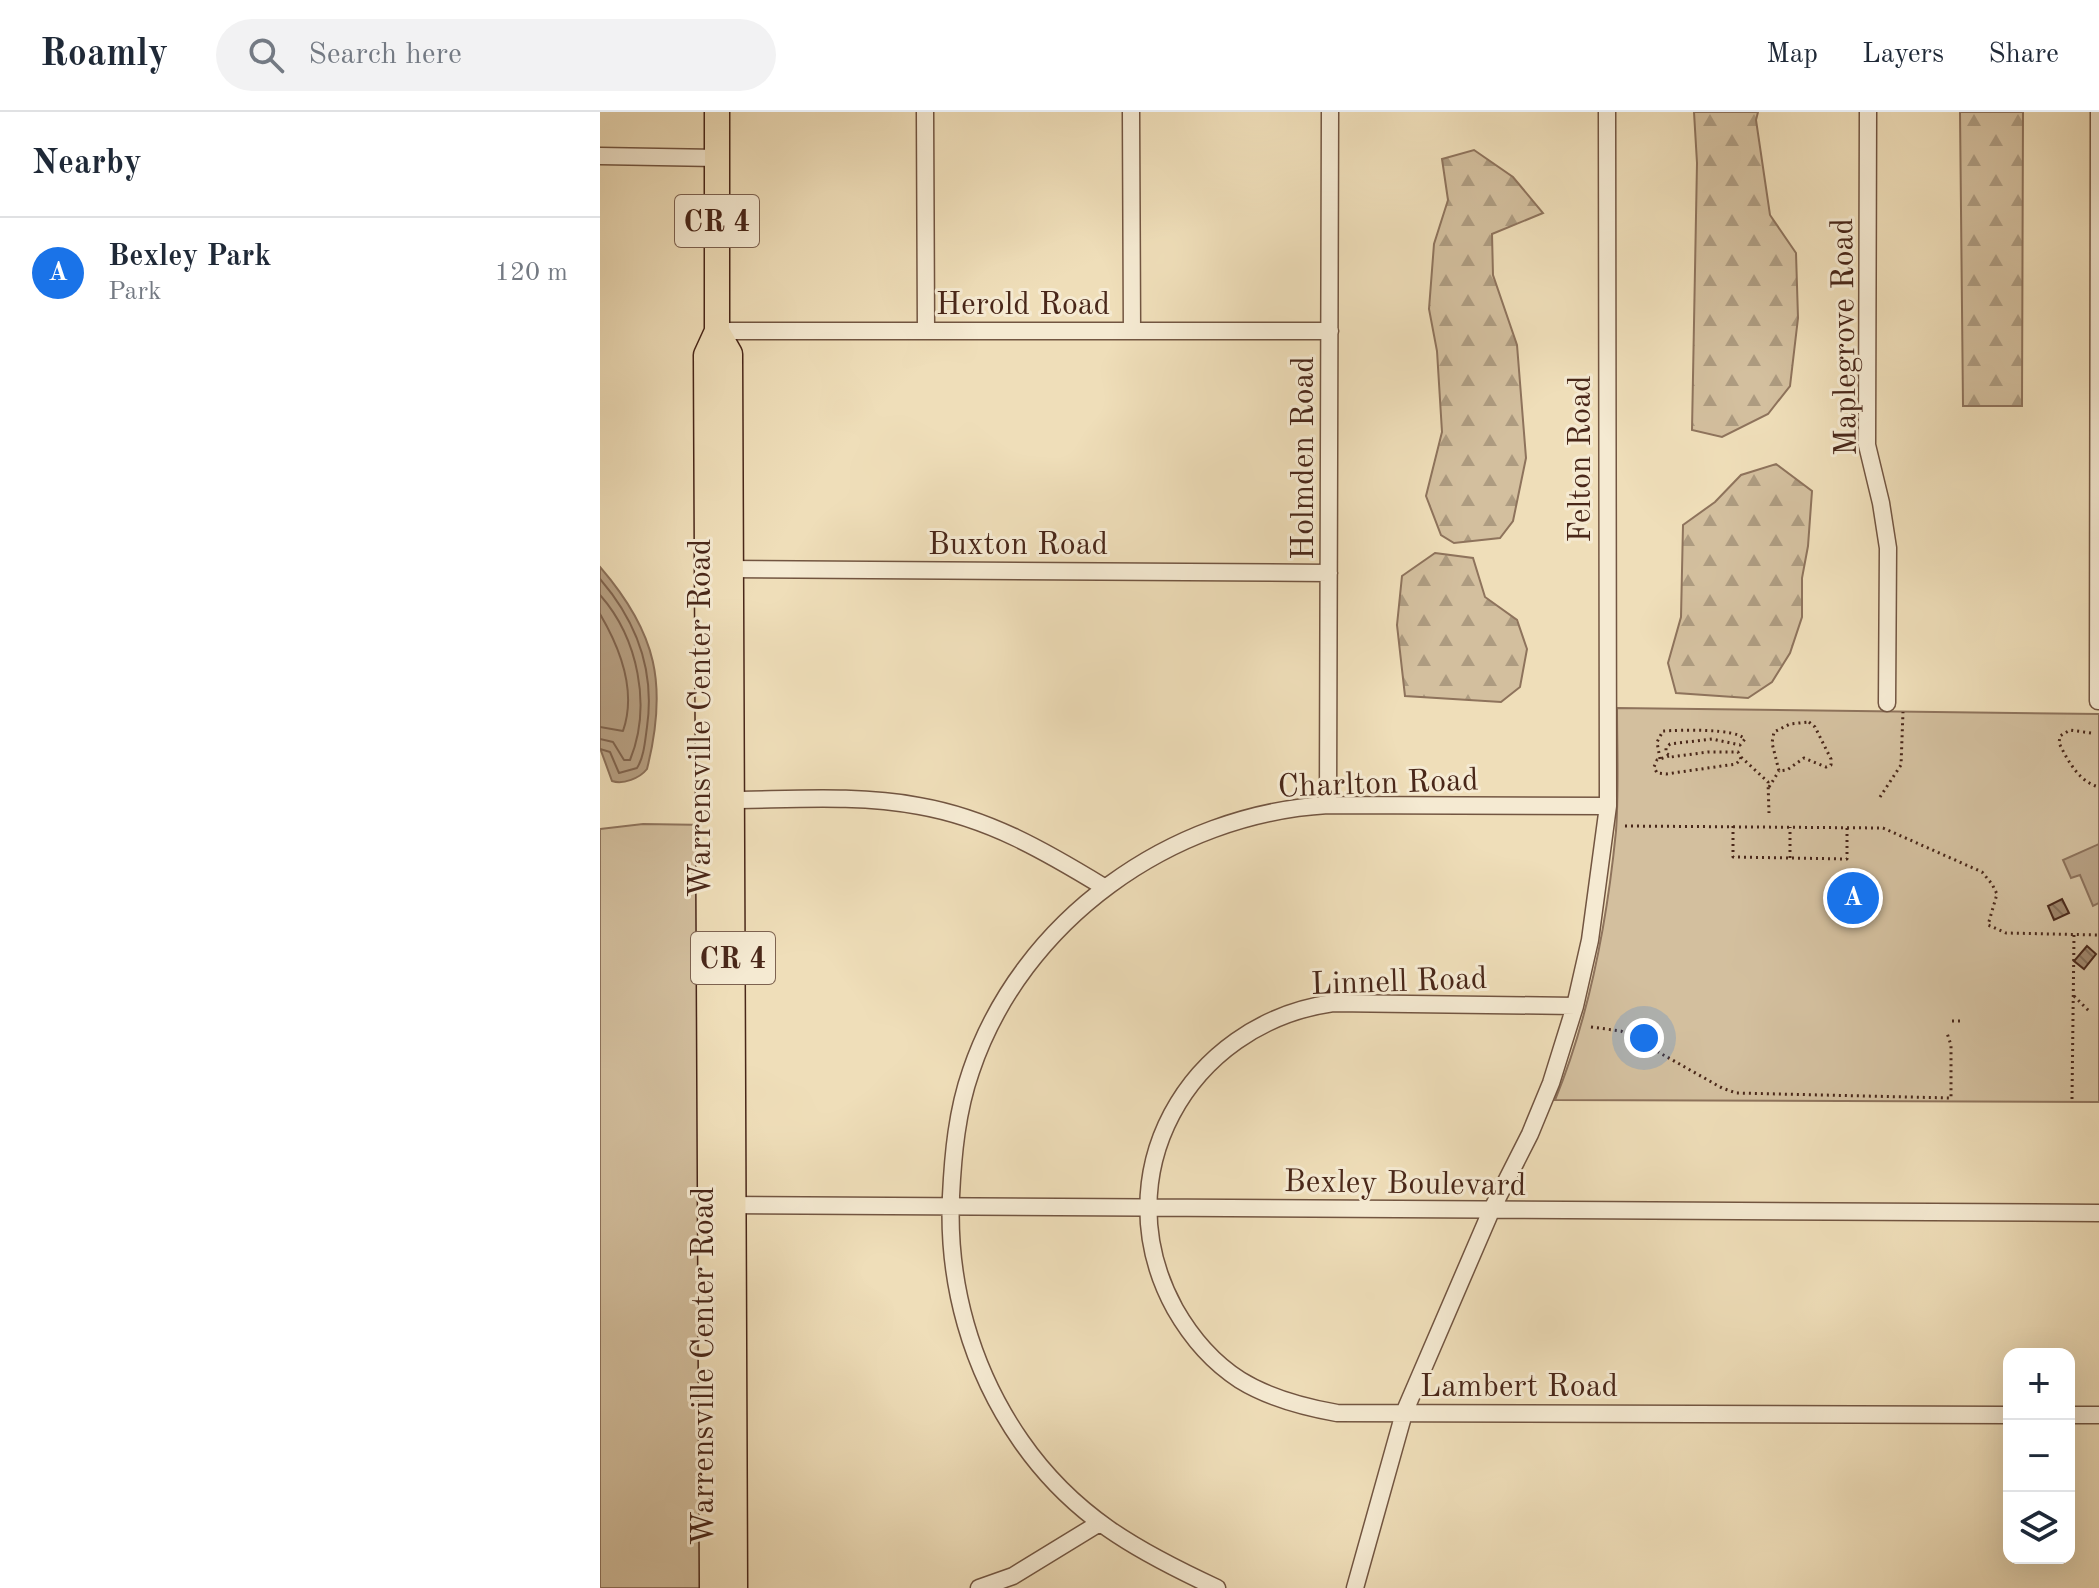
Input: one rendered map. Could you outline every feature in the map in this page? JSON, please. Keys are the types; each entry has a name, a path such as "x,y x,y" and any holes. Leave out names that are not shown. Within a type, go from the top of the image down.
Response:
{"main road":[{"name":"Warrensville Center Road","path":"717,112 717,331 706,355 719,569 722,1205 735,1588"},
{"name":"Warrensville Center Road","path":"712,1588 722,1205"}],"street":[{"path":"925,112 926,331"},
{"path":"1131,112 1132,331"},
{"name":"Holmden Road","path":"1328,805 1330,112"},
{"name":"Felton Road","path":"1355,1588 1404,1413 1491,1211 1530,1134 1551,1083 1575,1006 1599,883 1608,806 1607,112"},
{"name":"Maplegrove Road","path":"1868,112 1867,445 1888,548 1895,708"},
{"path":"2098,701 2099,112"},
{"path":"600,156 717,158"},
{"name":"Herold Road","path":"717,331 1330,331"},
{"name":"Buxton Road","path":"719,569 1329,573"},
{"path":"720,800 876,800 952,813 1023,839 1104,887"},
{"name":"Charlton Road","path":"1217,1588 1156,1560 1098,1524 1045,1470 1022,1443 997,1403 963,1318 954,1269 950,1207 956,1136 970,1072 993,1019 1041,951 1071,916 1104,887 1125,872 1175,846 1227,824 1269,812 1328,805 1608,806"},
{"name":"Linnell Road","path":"1148,1206 1156,1152 1174,1109 1208,1064 1236,1039 1259,1025 1307,1007 1333,1003 1575,1006"},
{"name":"Bexley Boulevard","path":"722,1205 2099,1213"},
{"name":"Lambert Road","path":"1148,1206 1155,1260 1171,1301 1198,1343 1233,1375 1265,1393 1312,1409 1337,1413 2003,1415"},
{"path":"2075,1415 2099,1415"},
{"path":"979,1588 1013,1576 1098,1524"}],"path":[{"path":"1880,797 1901,765 1895,708"},
{"path":"1769,787 1779,771 1772,743 1774,732 1790,724 1811,723 1831,759 1831,765 1826,767 1804,758 1787,770 1779,771"},
{"path":"1660,759 1657,742 1663,731 1740,734 1745,739 1740,745 1712,739 1670,744 1666,749 1669,756"},
{"path":"2091,733 2067,731 2059,740 2079,776 2099,787"},
{"path":"1741,757 1736,764 1662,774 1654,769 1655,763 1669,756 1738,752 1765,777 1769,787 1769,813"},
{"path":"1625,826 1883,828 1982,872 1997,894 1988,925 2006,933 2099,935"},
{"path":"1733,826 1733,857 1847,859 1847,828"},
{"path":"1790,827 1790,858"},
{"path":"2072,1099 2074,935"},
{"path":"2074,996 2090,1012"},
{"path":"1952,1021 1960,1021"},
{"path":"2066,1023 2073,1023"},
{"path":"1591,1027 1621,1031 1730,1092 1790,1096 1951,1098 1951,1045 1947,1033"}],"green space":[{"path":"1694,112 1758,112 1756,120 1770,215 1796,253 1798,318 1790,386 1768,414 1722,437 1692,430 1697,163"},
{"path":"1960,112 2023,112 2022,406 1963,406"},
{"path":"1474,150 1513,177 1543,213 1492,234 1493,275 1517,345 1526,458 1513,521 1500,538 1454,543 1441,535 1426,496 1442,432 1437,351 1429,309 1434,244 1448,200 1442,159"},
{"path":"1776,464 1812,491 1802,578 1802,617 1790,653 1772,682 1748,698 1676,693 1668,663 1681,617 1683,525 1715,502 1741,475"},
{"path":"1435,553 1473,558 1485,597 1517,620 1527,649 1520,687 1501,702 1405,696 1397,625 1402,576"},
{"path":"1617,708 2099,714 2099,1102 1555,1100 1587,1002 1608,899 1617,816"},
{"path":"643,824 708,825 712,1588 600,1588 600,829"}],"water":[{"path":"600,567 619,591 645,638 653,661 656,686 657,711 647,769 636,778 621,782 612,781 600,748"},
{"path":"2099,844 2099,903 2093,906 2080,875 2071,878 2063,860"}],"building":[{"path":"2062,899 2069,913 2054,920 2048,906"},
{"path":"2087,946 2096,954 2084,969 2074,961"}],"place":[{"name":"Bexley Park","path":"1853,898"}]}
